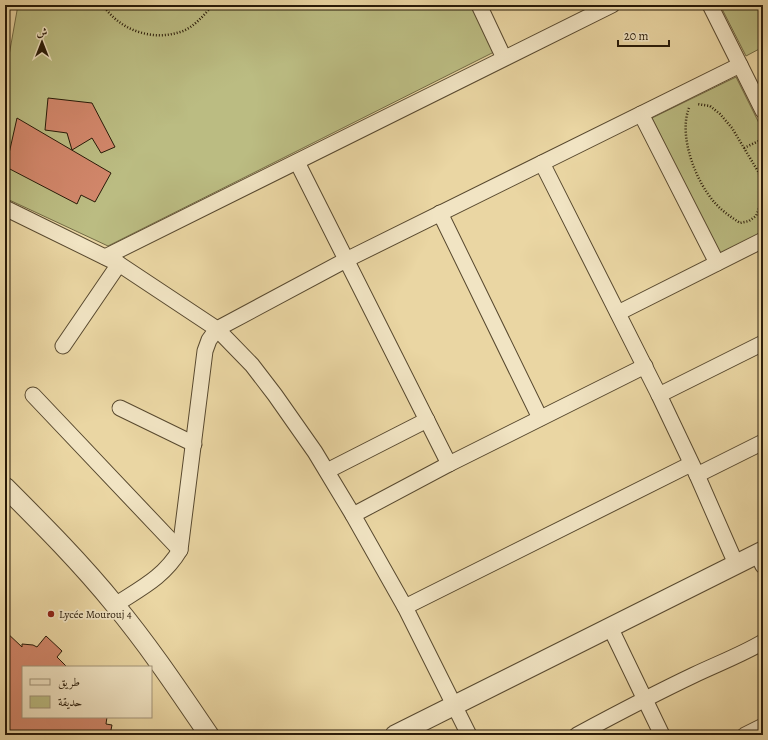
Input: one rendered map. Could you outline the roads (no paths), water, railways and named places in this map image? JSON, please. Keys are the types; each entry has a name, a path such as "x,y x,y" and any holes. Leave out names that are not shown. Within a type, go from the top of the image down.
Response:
{"street":[{"path":"479,5 504,58"},
{"path":"63,346 112,260 297,162 504,58 596,9 612,5"},
{"path":"710,5 763,110"},
{"path":"115,605 159,577 174,560 180,550 205,351 209,340 217,329 346,260 740,64"},
{"path":"641,114 717,263"},
{"path":"297,162 449,464"},
{"path":"542,163 645,366 736,564"},
{"path":"5,208 112,260 217,329 252,365 275,394 315,452 353,515 405,607 469,735"},
{"path":"440,213 540,418"},
{"path":"618,313 763,240"},
{"path":"659,395 763,343"},
{"path":"353,515 449,464 645,366"},
{"path":"34,395 180,550"},
{"path":"120,408 194,444"},
{"path":"327,471 427,420"},
{"path":"405,607 694,470 763,442"},
{"path":"5,487 83,568 115,605 165,672 209,735"},
{"path":"394,735 736,564 761,557"},
{"path":"610,627 662,735"},
{"path":"577,735 645,699 742,654 763,642"},
{"path":"745,735 763,726"}],"place":[{"name":"Lycée Mourouj 4","path":"51,614"}]}
